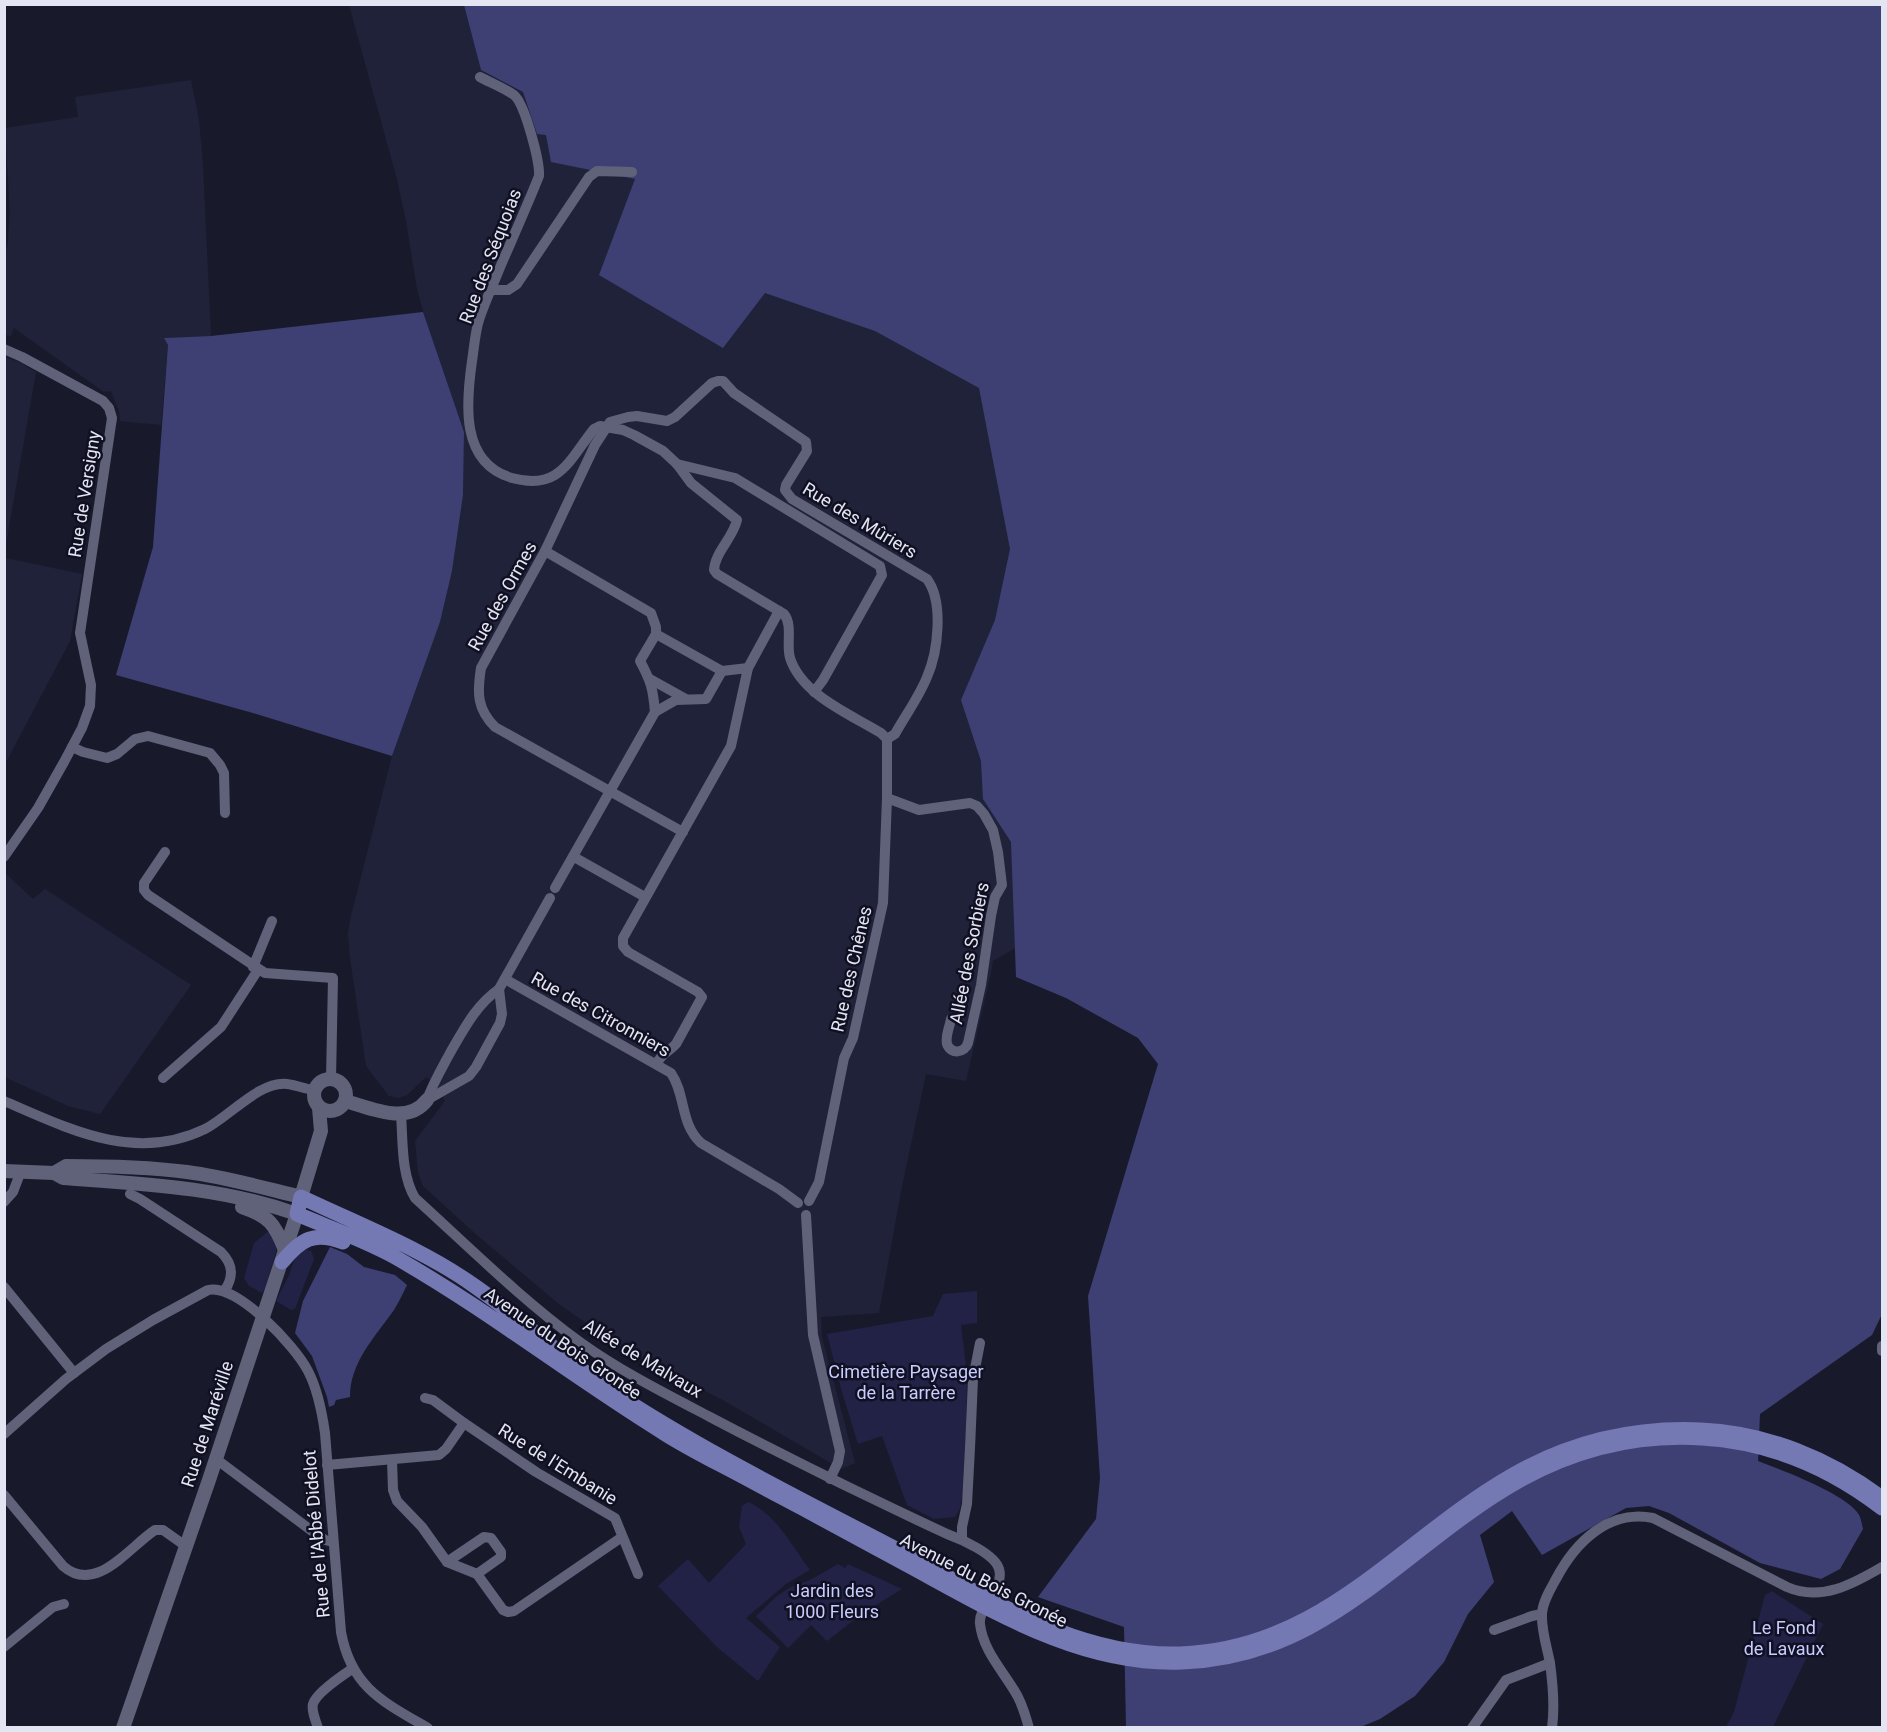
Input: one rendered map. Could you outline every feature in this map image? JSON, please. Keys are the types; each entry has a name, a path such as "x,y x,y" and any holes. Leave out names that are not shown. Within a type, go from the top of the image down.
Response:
{"main road":[{"path":"331,1079 343,1085 346,1091 342,1106 335,1111 328,1112 319,1108 314,1100 314,1090 320,1082 331,1079"},
{"path":"345,1101 401,1114 413,1112 427,1100"},
{"name":"Rue de Maréville","path":"123,1728 187,1547 268,1298 284,1256 321,1131 319,1108"},
{"name":"Rue de Maréville","path":"321,1131 328,1125 335,1111"},
{"path":"54,1173 66,1166 186,1172 226,1178 301,1197"},
{"path":"4,1171 54,1173 63,1178 139,1183 221,1193 297,1214"},
{"path":"221,1193 233,1204 259,1212 267,1218 273,1224 284,1256 302,1242 315,1237 327,1237 399,1269 448,1296 459,1296"},
{"name":"Avenue du Bois Gronée","path":"301,1197 425,1256 472,1284 513,1314 575,1366 671,1429 977,1597"},
{"name":"Avenue du Bois Gronée","path":"297,1214 394,1256 459,1296 578,1378 668,1436 1000,1609 1034,1630 1068,1644 1126,1659 1186,1662 1227,1657 1250,1652 1287,1639 1370,1590 1485,1502 1538,1471 1590,1450 1651,1438 1713,1439 1770,1450 1805,1462 1834,1476 1882,1508"},
{"name":"Avenue du Bois Gronée","path":"1000,1609 1062,1633 1128,1650 1180,1654 1242,1645 1275,1635 1332,1605 1457,1512 1510,1476 1584,1443 1647,1431 1674,1429 1713,1431 1767,1441 1836,1468 1882,1497"}],"street":[{"name":"Rue des Séquoias","path":"480,77 515,96 522,104 540,165 539,176 478,322 470,376 469,424 475,447 481,457 497,472 523,481 537,481 560,473 594,429 600,426 607,428"},
{"path":"491,290 508,290 517,284 589,177 597,171 632,172"},
{"name":"Rue de Versigny","path":"4,349 103,401 111,412 112,423 80,633 89,674 91,696 87,717 72,747"},
{"name":"Rue des Mûriers","path":"607,428 610,422 628,417 637,416 667,421 675,417 705,389 718,381 723,381 734,393 806,442 807,451 786,485 787,495 927,579 933,588 936,602 937,637 927,678 895,734 887,739"},
{"path":"607,428 634,435 663,451 677,464 691,483 736,520 714,570 722,578 780,611 787,618 787,645 793,666 814,692 887,739"},
{"name":"Rue des Ormes","path":"607,428 595,445 545,551 481,668 478,684 479,700 485,717 495,727 683,832"},
{"path":"677,464 735,478 880,566 882,575 814,692"},
{"path":"545,551 651,613 656,634 640,661 653,689 655,712"},
{"path":"657,1064 662,1055 676,1044 702,998 698,992 626,950 622,942 623,938 731,746 747,674 780,611"},
{"path":"656,634 722,672 747,674"},
{"path":"427,1100 432,1085 470,1018 488,996 502,984 655,712 676,700 706,699 722,672"},
{"path":"650,679 686,699"},
{"path":"4,857 38,808 72,747 107,758 117,754 139,736 148,736 210,753 224,773 225,813"},
{"name":"Rue des Chênes","path":"830,1479 838,1462 840,1451 813,1335 806,1215 812,1209 804,1202 814,1194 819,1182 844,1058 853,1038 883,903 887,739"},
{"name":"Allée des Sorbiers","path":"887,798 919,810 970,803 977,806 984,814 993,830 1002,885 991,916 981,985 967,1048 962,1051 954,1051 947,1044 951,1019"},
{"path":"165,852 144,883 144,890 148,895 256,968 275,975 333,978 331,1079"},
{"path":"574,856 645,897"},
{"path":"163,1078 221,1027 256,968 272,921"},
{"path":"427,1100 469,1076 500,1023 502,984"},
{"name":"Rue des Citronniers","path":"502,984 671,1073 675,1079 687,1125 694,1137 804,1202"},
{"path":"4,1101 94,1137 122,1143 151,1144 180,1139 204,1130 263,1089 275,1085 287,1084 314,1090"},
{"name":"Allée de Malvaux","path":"401,1114 406,1174 409,1189 415,1198 574,1337 606,1359 671,1396 830,1479 962,1539 994,1562 999,1570 999,1581 982,1613 980,1622 987,1644 1019,1699 1029,1728"},
{"path":"4,1202 13,1192 21,1171"},
{"path":"4,1434 74,1373 122,1339 208,1290 216,1288 225,1290 231,1277 231,1271 228,1260 221,1252 130,1194"},
{"path":"4,1287 74,1373"},
{"name":"Rue de l'Abbé Didelot","path":"225,1290 263,1317 284,1338 307,1370 319,1401 324,1427 341,1632 345,1653 352,1669 378,1697 428,1728"},
{"path":"962,1539 967,1504 973,1379 980,1343"},
{"path":"1882,1346 1882,1351"},
{"name":"Rue de l'Embanie","path":"425,1398 433,1400 545,1478 615,1518 638,1574"},
{"path":"327,1465 439,1455 446,1449 464,1423"},
{"path":"216,1459 323,1539 333,1542"},
{"path":"392,1460 393,1490 397,1501 422,1527 447,1562 477,1574 503,1610 508,1612 514,1611 622,1537"},
{"path":"4,1495 63,1566 76,1574 86,1576 100,1573 155,1530 163,1530 187,1547"},
{"path":"1552,1728 1554,1699 1543,1608 1551,1588 1571,1553 1603,1526 1628,1517 1641,1516 1660,1521 1771,1579 1802,1592 1818,1593 1833,1590 1882,1567"},
{"path":"447,1562 484,1537 491,1538 501,1552 501,1557 477,1574"},
{"path":"4,1647 53,1607 64,1604"},
{"path":"1494,1630 1542,1614"},
{"path":"1472,1728 1506,1680 1550,1663"},
{"path":"318,1728 313,1710 314,1702 342,1675 352,1669"}],"shaded area":[{"path":"349,5 464,5 481,70 523,92 537,134 546,134 635,179 1021,273 1022,944 993,961 966,1081 926,1074 901,1191 879,1313 821,1317 822,1337 855,1463 841,1469 730,1404 616,1344 559,1304 478,1236 423,1186 418,1172 415,1141 445,1101 436,1083 426,1077 407,1095 398,1098 389,1096 366,1066 348,933 392,756 440,622 452,571 463,495 464,432 428,329 417,289 397,179"},
{"path":"464,5 1882,5 1882,1314 1872,1335 1760,1414 1758,1461 1828,1491 1852,1507 1859,1515 1863,1529 1840,1569 1821,1579 1760,1563 1669,1513 1649,1506 1626,1508 1542,1555 1512,1511 1480,1535 1494,1582 1468,1614 1444,1662 1415,1696 1380,1719 1358,1728 1126,1727 1124,1627 1038,1597 1096,1519 1100,1478 1088,1296 1158,1064 1138,1038 1066,998 1016,977 1011,842 983,799 981,761 961,700 995,620 1010,549 979,388 875,331 765,293 723,348 599,275 635,179 551,162 546,135 537,134 523,92 481,70"},
{"path":"191,80 199,120 203,166 211,336 164,338 168,345 161,425 120,421 119,411 111,391 104,392 14,328 11,336 5,335 4,257 8,243 10,212 5,128 78,117 75,97"},
{"path":"423,312 464,432 463,495 452,571 440,622 392,756 253,713 116,675 153,547 168,345 164,338 211,336"},
{"path":"5,357 36,372 5,550"},
{"path":"5,558 82,574 70,641 5,764"},
{"path":"4,872 33,899 45,889 191,985 100,1114 68,1106 5,1077"},
{"path":"330,1247 347,1254 364,1267 395,1275 407,1285 394,1310 359,1361 351,1384 350,1397 336,1400 334,1405 329,1407 312,1356 295,1333 303,1301"}],"green space":[{"path":"271,1229 277,1247 262,1293 249,1286 244,1278 254,1243"},
{"path":"307,1247 308,1251 311,1250 314,1259 295,1309 291,1310 276,1301 296,1255"},
{"name":"Cimetière Paysager de la Tarrère","path":"977,1291 977,1323 961,1325 967,1375 965,1481 960,1508 955,1517 934,1519 907,1505 882,1436 858,1444 827,1334 933,1316 943,1294"},
{"path":"748,1502 758,1507 775,1522 810,1570 786,1584 746,1618 780,1647 758,1681 717,1647 658,1586 688,1559 709,1583 746,1544 739,1527 742,1506"},
{"name":"Jardin des 1000 Fleurs","path":"838,1564 845,1568 848,1564 902,1589 863,1613 827,1641 811,1625 788,1648 756,1616 777,1596 791,1587 812,1579"},
{"name":"Le Fond de Lavaux","path":"1772,1591 1823,1624 1773,1727 1726,1727 1734,1712 1765,1595"}]}
